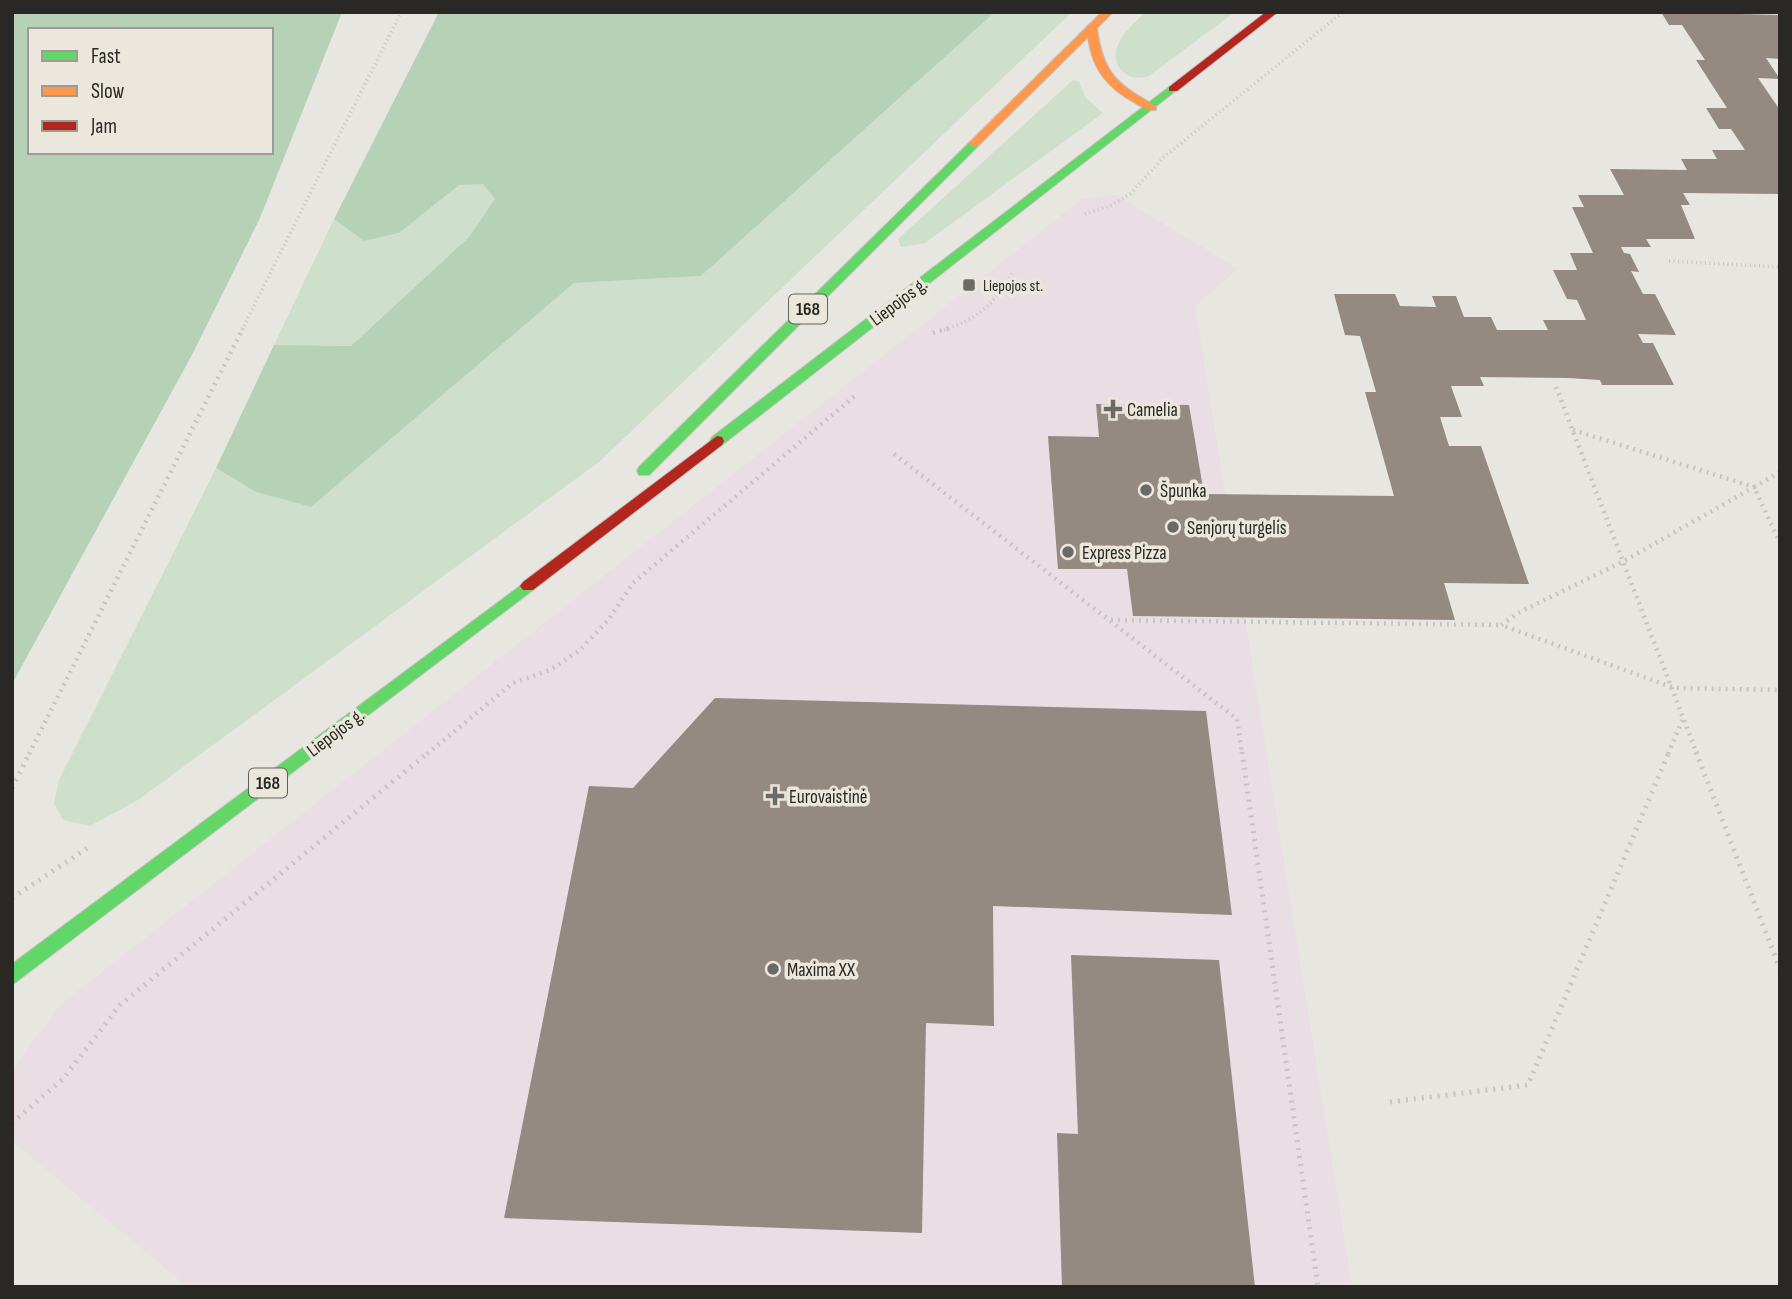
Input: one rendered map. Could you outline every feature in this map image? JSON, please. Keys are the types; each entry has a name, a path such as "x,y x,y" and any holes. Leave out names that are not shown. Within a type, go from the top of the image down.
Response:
{"main road":[{"name":"Liepojos g.","path":"523,590 1108,12"},
{"name":"Liepojos g.","path":"12,976 523,590 1152,108 1273,12"},
{"path":"1092,27 1094,60 1109,84 1152,108"}],"path":[{"path":"108,28 123,12"},
{"path":"12,788 401,12"},
{"path":"1075,221 1085,214 1112,208 1133,192 1152,175 1164,157 1343,12"},
{"path":"12,126 28,110"},
{"path":"1670,261 1780,267"},
{"path":"926,335 970,323 995,304 1016,264"},
{"path":"1556,387 1780,969"},
{"path":"12,1123 63,1079 120,1005 513,683 555,668 583,648 611,617 633,583 863,388"},
{"path":"1573,430 1754,487 1780,543"},
{"path":"894,454 1237,719 1318,1287"},
{"path":"1501,625 1518,613 1624,561 1780,472"},
{"path":"1110,620 1501,625 1674,688 1780,690"},
{"path":"1390,1102 1528,1085 1684,716"},
{"path":"12,898 92,845"}],"shaded area":[{"path":"1116,195 1238,269 1195,306 1352,1287 188,1287 12,1141 12,1070 60,1005 1082,199"}],"green space":[{"path":"12,12 342,12 260,218 193,353 12,684"},
{"path":"439,12 995,12 701,276 574,283 311,507 256,492 216,468 274,345 351,346 469,237 495,199 483,184 459,185 399,233 364,241 334,219"},
{"path":"995,12 1072,12 599,462 138,800 90,826 63,820 54,803 59,780 216,468 256,492 311,507 574,283 701,276"},
{"path":"1145,12 1235,12 1149,76 1142,78 1123,72 1116,61 1116,55 1122,37"},
{"path":"1073,80 1079,82 1086,98 1103,113 925,243 901,247 898,239"},
{"path":"459,184 483,184 496,198 469,237 351,346 274,345 334,219 364,241 399,233"}],"building":[{"path":"1661,12 1780,15 1780,59 1766,58 1780,79 1758,78 1780,110 1780,194 1683,193 1690,205 1681,205 1695,239 1646,239 1651,247 1621,247 1624,253 1630,254 1639,272 1631,271 1643,294 1655,294 1676,335 1638,334 1643,343 1653,343 1674,385 1602,385 1600,380 1480,377 1484,386 1451,386 1462,417 1440,417 1449,446 1481,446 1529,584 1444,583 1455,620 1133,616 1127,569 1058,569 1048,436 1099,437 1096,404 1189,405 1204,494 1394,496 1365,392 1376,392 1360,336 1345,335 1334,294 1395,294 1400,306 1436,307 1432,296 1456,296 1464,317 1491,317 1497,330 1548,330 1543,320 1586,320 1577,300 1567,299 1553,270 1577,270 1570,253 1593,253 1572,207 1584,207 1578,195 1624,195 1610,169 1687,170 1681,159 1717,159 1712,150 1745,150 1731,129 1719,129 1706,108 1727,108 1696,60 1705,60 1682,25 1669,25"},
{"name":"Maxima XX","path":"715,698 1206,711 1232,915 993,906 994,1026 926,1023 922,1233 504,1218 589,786 633,788"},
{"path":"1071,955 1219,960 1255,1287 1062,1287 1057,1133 1078,1134"}],"traffic: fast":[{"path":"717,441 1173,89"},
{"path":"644,471 974,144"},
{"path":"12,976 528,586"}],"traffic: slow":[{"path":"974,144 1108,12"},
{"path":"1092,27 1097,58 1107,78 1125,93 1152,108"}],"traffic: jam":[{"path":"1173,89 1273,12"},
{"path":"528,586 717,441"}],"place":[{"name":"Liepojos st.","path":"969,285"},
{"name":"Camelia","path":"1113,409"},
{"name":"Špunka","path":"1146,490"},
{"name":"Senjorų turgelis","path":"1173,527"},
{"name":"Express Pizza","path":"1068,552"},
{"name":"Eurovaistinė","path":"775,796"},
{"name":"Maxima XX","path":"773,969"}]}
